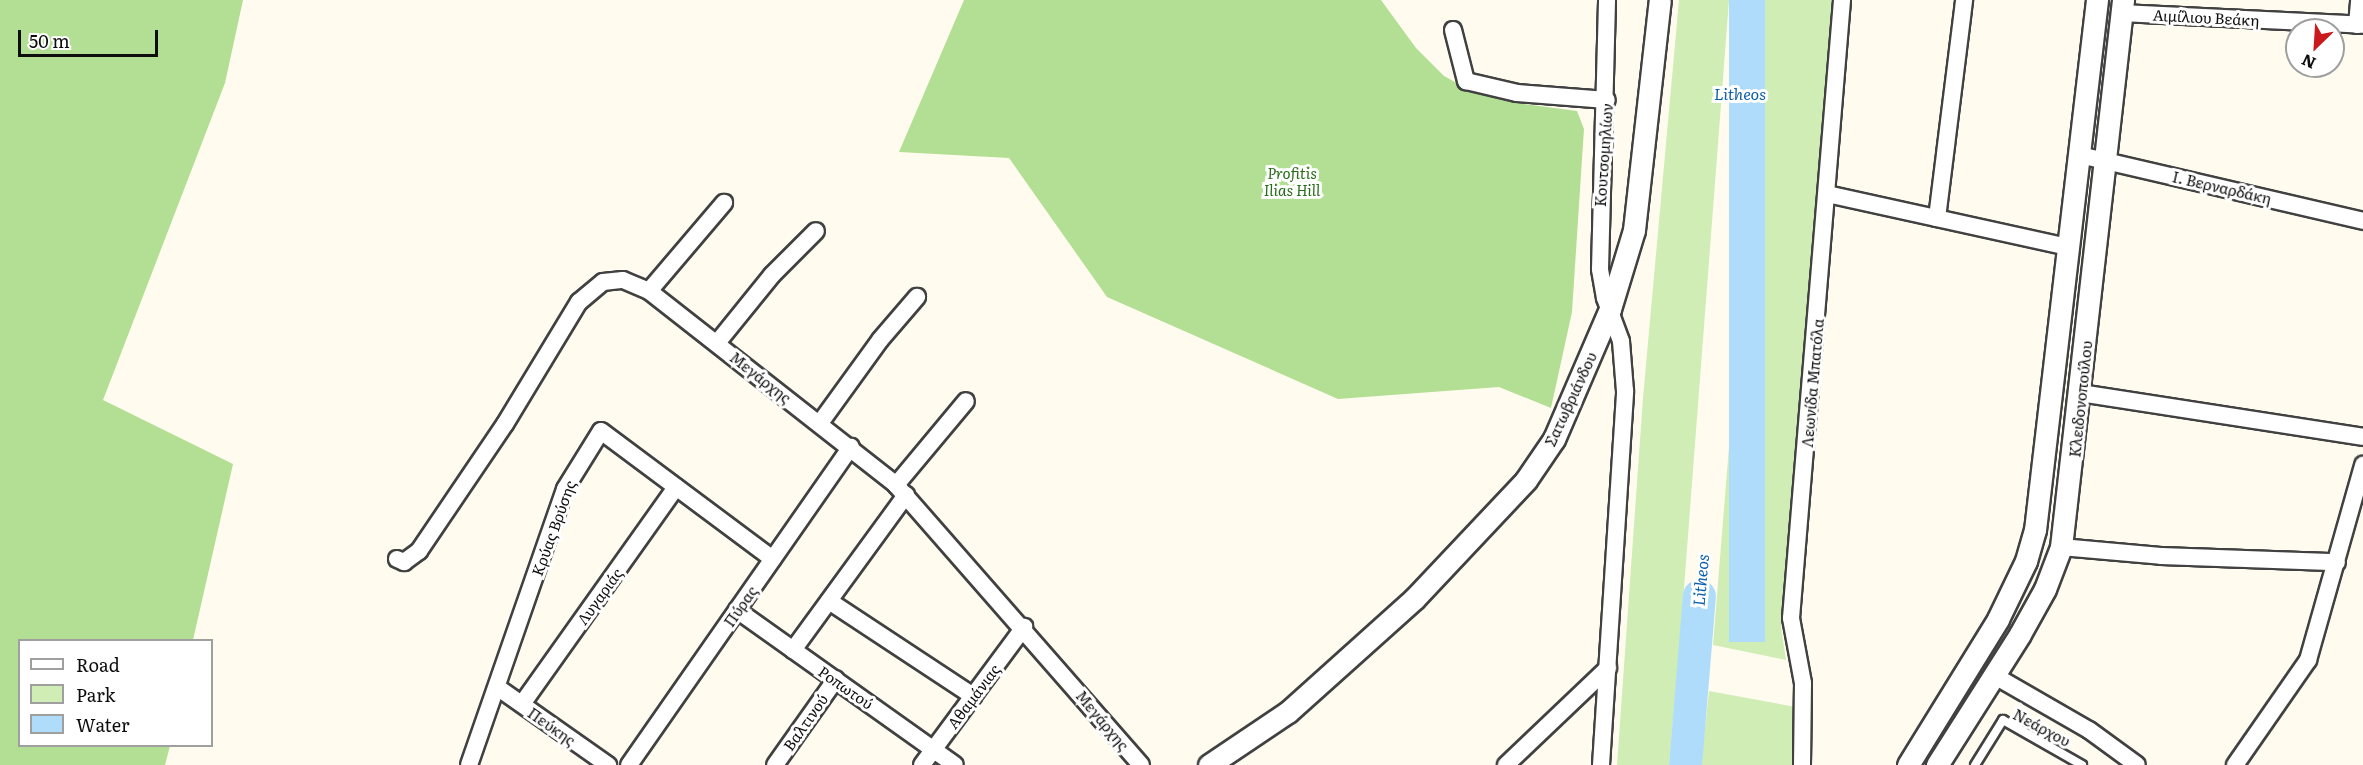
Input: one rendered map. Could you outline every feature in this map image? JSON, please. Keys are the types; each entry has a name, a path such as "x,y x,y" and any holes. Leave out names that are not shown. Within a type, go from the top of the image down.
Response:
{"street":[{"name":"Κουτσομηλίων","path":"1601,765 1625,391 1624,354 1601,280 1599,246 1607,99 1607,0"},
{"name":"Σατωβριάνδου","path":"1209,765 1288,712 1414,598 1526,480 1554,438 1610,309 1638,209 1660,0"},
{"name":"Λεωνίδα Μπατόλα","path":"1802,765 1803,683 1791,618 1842,0"},
{"path":"1937,218 1964,0"},
{"name":"Κλειδονοπούλου","path":"1908,765 1998,619 2032,543 2046,462 2097,0"},
{"path":"2359,0 2360,25"},
{"name":"Κλειδονοπούλου","path":"1937,765 1995,676 2045,589 2061,547 2122,6"},
{"name":"Αιμίλιου Βεάκη","path":"2122,6 2360,25"},
{"path":"1453,30 1466,81 1517,93 1607,99"},
{"name":"Ι. Βερναρδάκη","path":"2080,155 2363,221"},
{"path":"1827,194 2069,247"},
{"path":"649,291 724,203"},
{"path":"717,343 772,275 816,231"},
{"name":"Μεγάρχης","path":"397,559 404,562 419,551 505,424 579,302 603,282 623,280 649,291 851,447 901,490 1024,627 1141,765"},
{"path":"820,423 880,340 917,297"},
{"path":"2080,393 2363,437"},
{"path":"793,650 829,601 901,490 966,401"},
{"name":"Κρύας Βρύσης","path":"469,765 565,489 601,431 773,559"},
{"name":"Πύρας","path":"629,765 851,447"},
{"path":"2235,765 2308,660 2337,562 2357,512 2363,465"},
{"name":"Λυγαριάς","path":"522,704 676,487"},
{"path":"2061,547 2161,556 2337,562"},
{"path":"829,601 973,696"},
{"name":"Ροπωτού","path":"737,610 955,765"},
{"name":"Αθαμάνιας","path":"922,765 1024,627"},
{"path":"1506,765 1608,668"},
{"path":"1995,676 2090,730 2138,765"},
{"name":"Βαλτινού","path":"775,765 836,679"},
{"name":"Πεύκης","path":"498,687 608,765"}],"lane":[{"name":"Νεάρχου","path":"1975,765 2003,720 2082,765"}],"green space":[{"path":"0,0 243,0 225,83 103,400 233,464 193,639 18,639 18,747 170,747 165,765 0,765"},
{"name":"Profitis Ilias Hill","path":"964,0 1381,0 1416,48 1444,76 1466,88 1517,103 1577,111 1584,129 1572,312 1551,408 1499,387 1338,399 1107,297 1009,158 899,152"},
{"path":"1679,0 1729,0 1680,640 1669,765 1617,765 1643,398"},
{"path":"1765,0 1834,0 1781,627 1786,660 1713,645"},
{"path":"1709,691 1796,707 1797,765 1701,765"}],"water":[{"path":"1729,0 1765,0 1765,642 1729,642"}],"waterway":[{"name":"Litheos","path":"1685,765 1699,596"}]}
